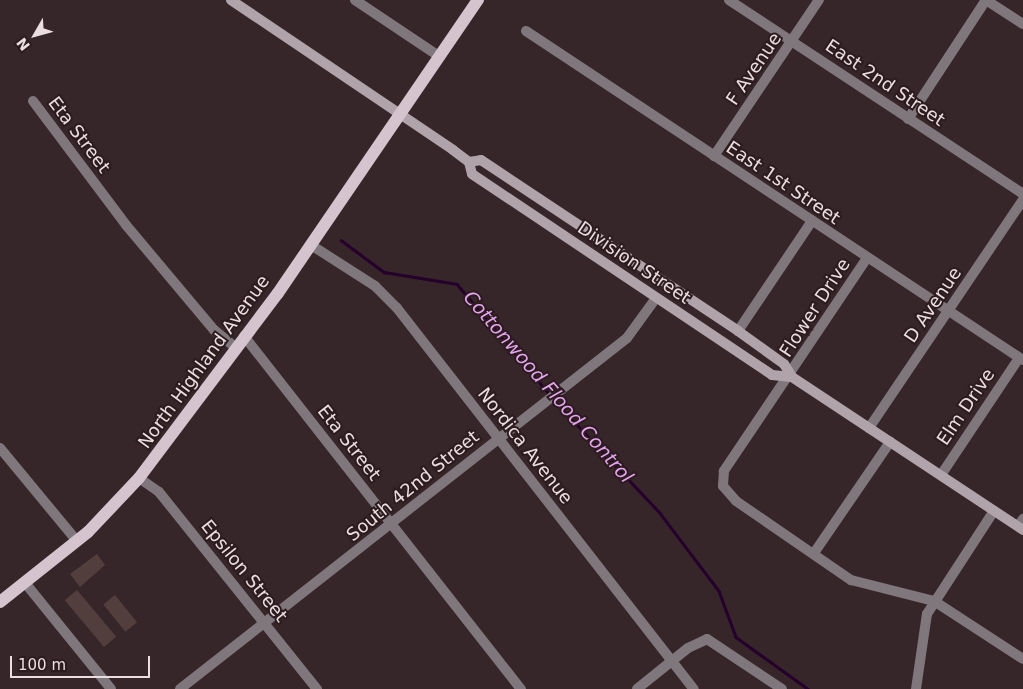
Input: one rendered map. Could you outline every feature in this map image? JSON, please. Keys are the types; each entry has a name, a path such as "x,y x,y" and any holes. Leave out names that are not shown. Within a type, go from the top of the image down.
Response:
{"main road":[{"name":"Division Street","path":"231,0 469,162 472,174 656,298 772,375 792,376"},
{"name":"North Highland Avenue","path":"1,599 26,584 77,541 139,478 311,245 402,116 478,0"},
{"name":"Division Street","path":"469,162 481,160 738,331 784,364 792,376 994,511 1021,525"}],"street":[{"path":"355,0 440,57"},
{"name":"East 2nd Street","path":"729,0 1023,194"},
{"name":"F Avenue","path":"714,156 819,0"},
{"path":"908,119 986,0 1023,24"},
{"name":"East 1st Street","path":"526,31 1021,359"},
{"name":"Eta Street","path":"33,101 126,224 214,330 235,347"},
{"name":"D Avenue","path":"869,428 1023,200"},
{"path":"738,331 812,221"},
{"name":"Nordica Avenue","path":"311,245 375,286 397,308 671,662 694,689"},
{"name":"Flower Drive","path":"867,258 792,376 724,471 723,486 736,501 814,552 851,580 934,600 1023,658"},
{"name":"South 42nd Street","path":"180,689 393,525 627,338 656,298"},
{"name":"Eta Street","path":"244,336 521,689"},
{"name":"Elm Drive","path":"941,475 1021,359"},
{"path":"814,552 890,442"},
{"path":"0,448 77,541"},
{"name":"Epsilon Street","path":"139,478 159,492 317,689"},
{"path":"916,689 927,614 934,600 994,511"},
{"path":"26,584 111,689"},
{"path":"637,689 671,662 706,639 782,689"}],"building":[{"path":"97,554 105,565 80,587 70,574"},
{"path":"77,590 116,637 104,647 65,600"},
{"path":"115,595 137,622 125,632 103,604"}],"waterway":[{"name":"Cottonwood Flood Control","path":"341,240 384,272 457,284 551,396"},
{"name":"Cottonwood Flood Control","path":"554,400 660,513 719,591 736,637 808,689"}]}
